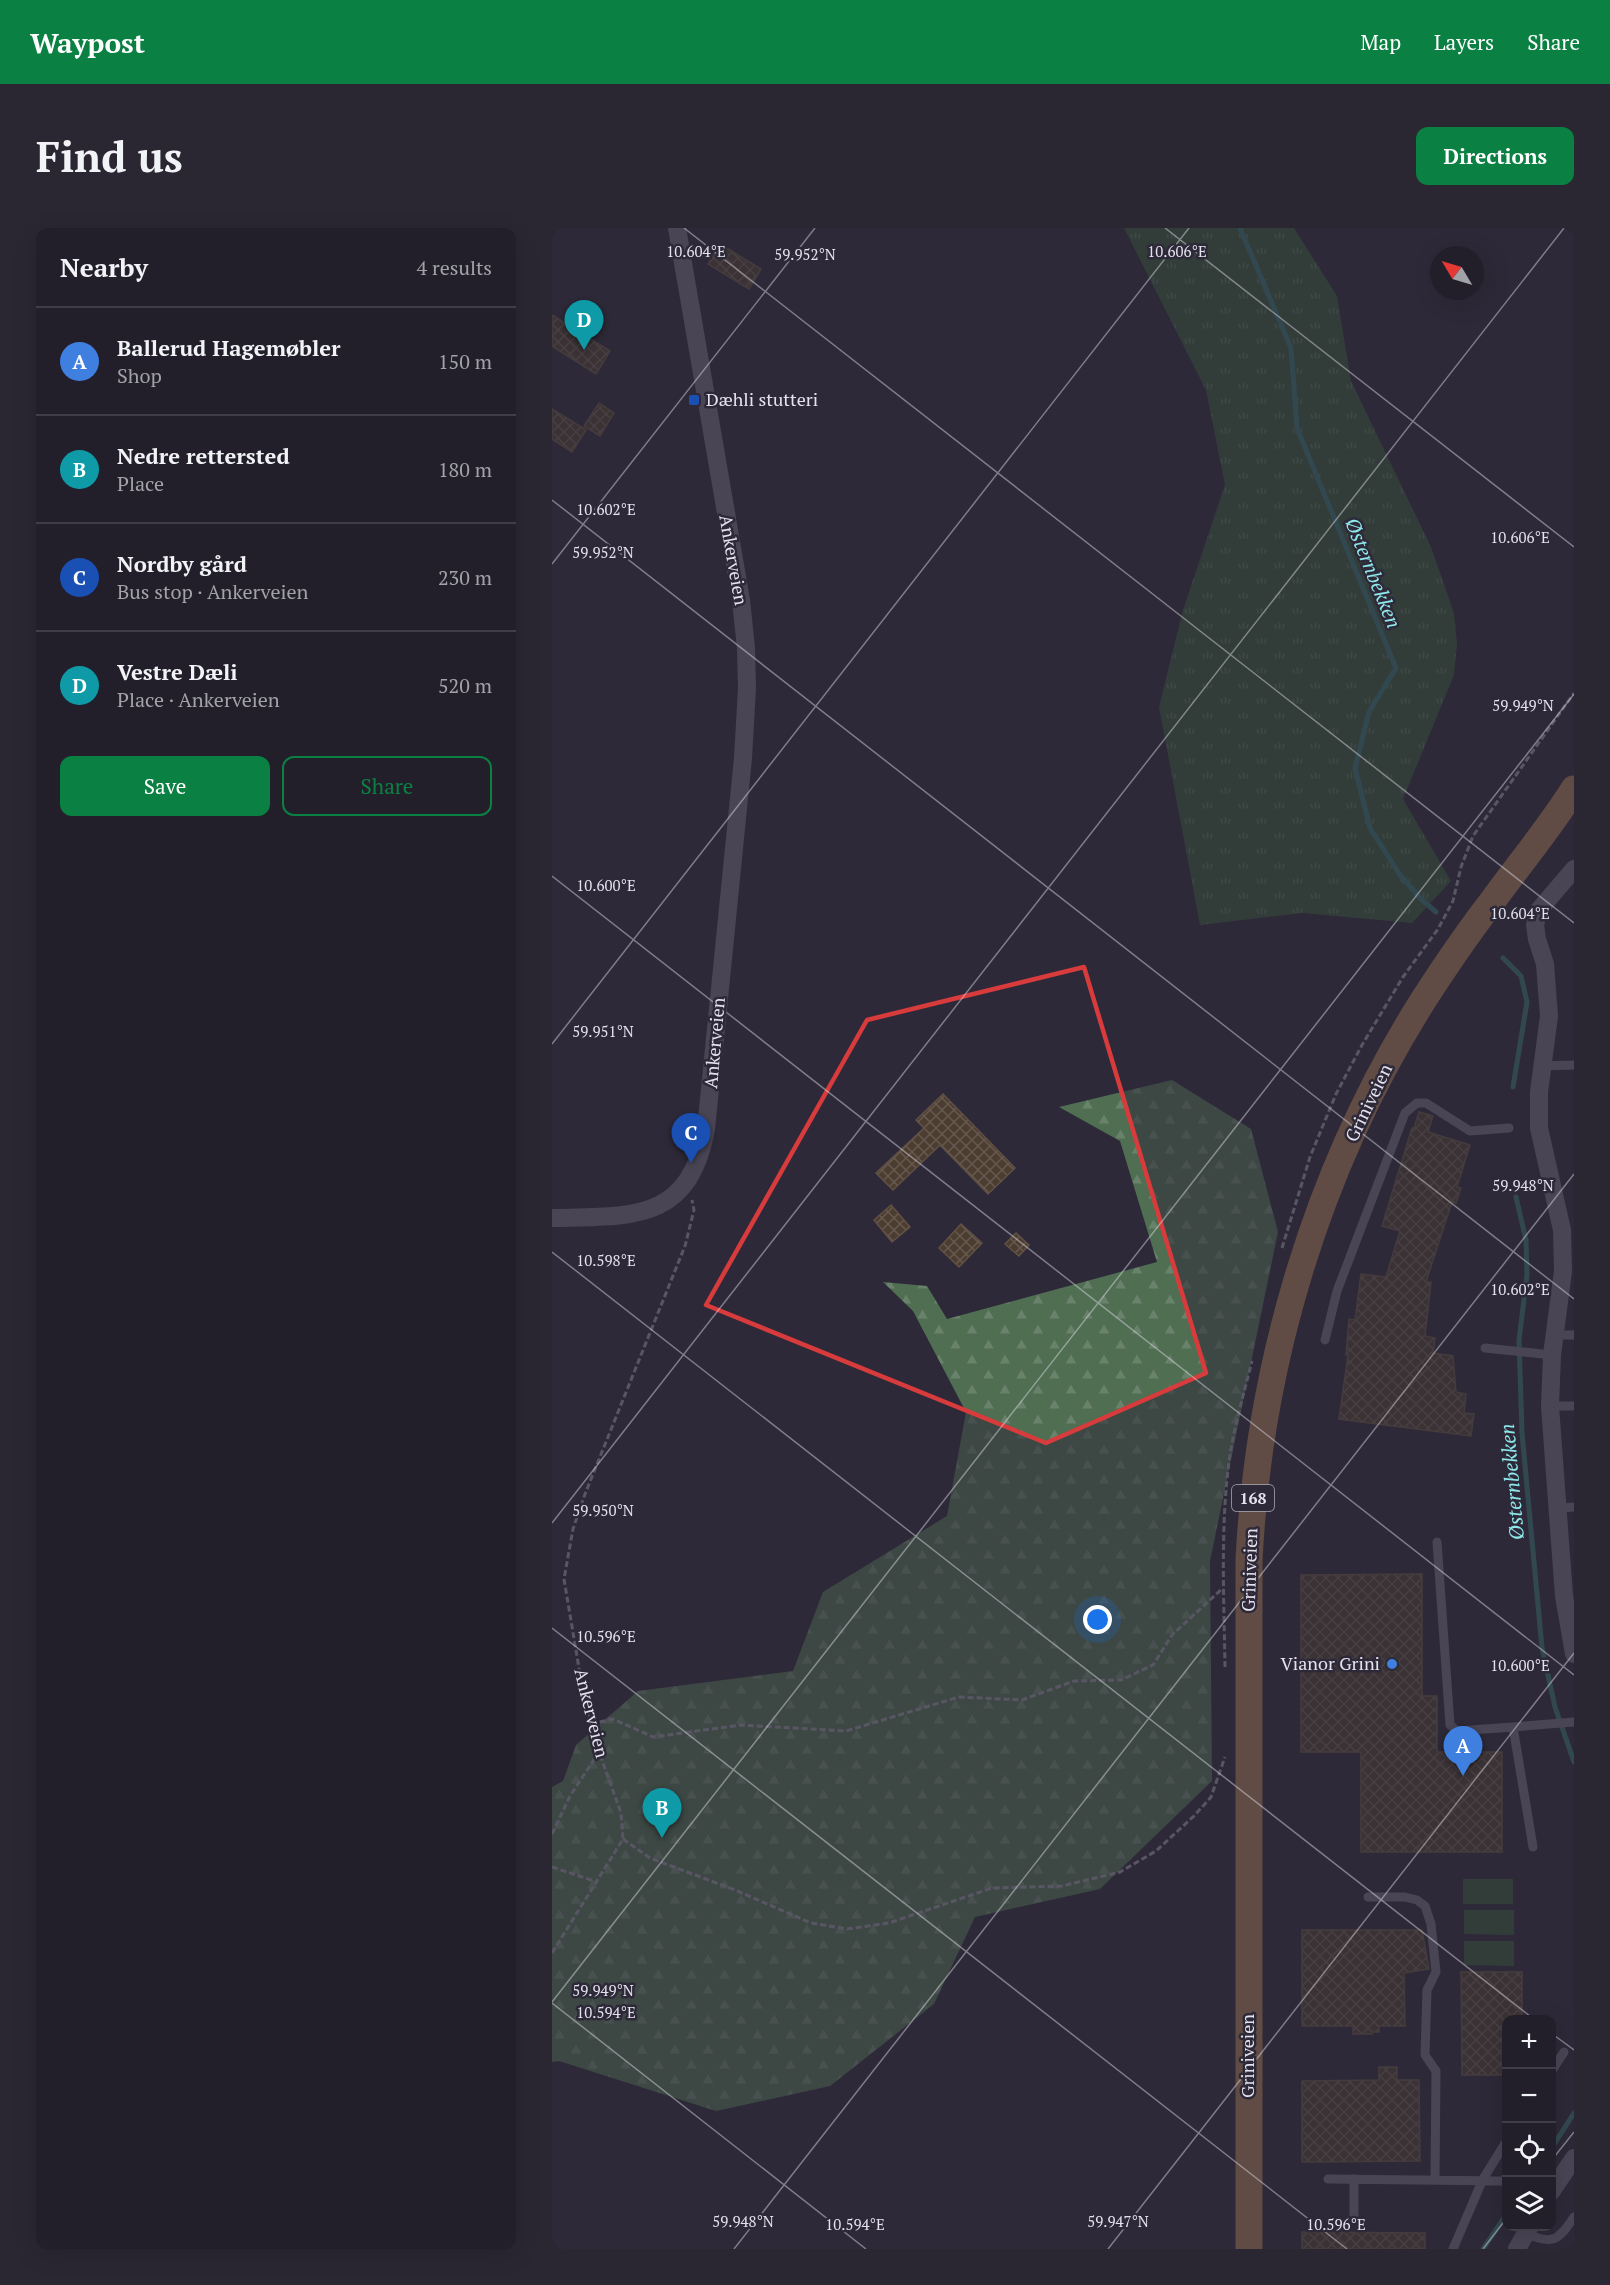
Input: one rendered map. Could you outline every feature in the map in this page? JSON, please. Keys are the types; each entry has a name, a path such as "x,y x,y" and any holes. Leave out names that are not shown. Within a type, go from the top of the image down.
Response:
{"main road":[{"name":"Griniveien","path":"1249,2249 1249,1582 1255,1479 1261,1430 1271,1379 1306,1252 1345,1151 1370,1097 1418,1010 1452,957 1553,822 1574,789"},
{"name":"Griniveien","path":"1553,822 1574,801"}],"street":[{"name":"Ankerveien","path":"677,228 741,600 747,688 743,758 706,1129 698,1163 686,1185"},
{"path":"1574,869 1539,910 1535,925 1545,964 1549,1016 1539,1092 1539,1128 1562,1230 1563,1271 1552,1355 1550,1406 1566,1507 1564,1596 1574,1654"},
{"path":"552,1218 635,1213 661,1205 686,1185"},
{"path":"1556,2185 1574,2158"}],"lane":[{"path":"1543,1066 1574,1065"},
{"path":"1325,1340 1337,1291 1406,1113 1417,1103 1426,1103 1470,1131 1509,1128"},
{"path":"1555,1335 1574,1335"},
{"path":"1485,1348 1505,1352 1552,1355"},
{"path":"1550,1406 1574,1406"},
{"path":"1437,1542 1450,1725 1457,1731 1573,1723"},
{"path":"1513,1727 1533,1847"},
{"path":"1368,1897 1417,1900 1425,1906 1431,1923 1436,1972 1427,1990 1425,2055 1436,2071 1435,2179"},
{"path":"1553,2069 1564,2052"},
{"path":"1453,2249 1483,2179 1502,2148"},
{"path":"1328,2179 1502,2181"},
{"path":"1354,2179 1354,2220"},
{"path":"1524,2236 1541,2240 1554,2239 1564,2233 1574,2217"}],"path":[{"name":"Ankerveien","path":"623,1839 621,1813 599,1752 583,1692 564,1579 573,1529 585,1494 685,1246 694,1210 686,1185"},
{"path":"591,1724 613,1719 653,1737 741,1725 846,1731 959,1697 1022,1700 1074,1681 1121,1680 1153,1665 1172,1635 1224,1587"},
{"path":"552,1834 570,1796 599,1752"},
{"path":"552,1953 623,1839 650,1858 735,1890 811,1923 847,1929 889,1923 992,1888 1062,1886 1120,1872 1156,1851 1211,1797"},
{"path":"552,1867 597,1882"}],"highlighted area":[{"path":"1084,967 1206,1373 1046,1443 706,1305 867,1020"}],"green space":[{"path":"1124,228 1294,228 1337,296 1351,381 1431,547 1454,613 1457,644 1454,675 1403,799 1451,881 1412,923 1303,913 1200,925 1159,707 1183,610 1225,485 1206,390"},
{"path":"1172,1080 1251,1129 1278,1232 1210,1561 1212,1781 1100,1889 975,1917 934,2004 830,2086 716,2111 559,2061 552,2062 552,1787 563,1781 576,1745 638,1691 793,1671 823,1592 947,1516 966,1412 913,1311 883,1282 927,1286 947,1319 1157,1262 1120,1141 1059,1107"},
{"path":"1463,1879 1513,1879 1513,1904 1463,1904"},
{"path":"1464,1910 1514,1910 1514,1935 1464,1934"},
{"path":"1464,1941 1514,1941 1514,1966 1464,1965"}],"building":[{"path":"720,244 761,269 749,289 708,264"},
{"path":"552,315 610,351 596,374 552,346"},
{"path":"599,403 614,413 600,436 584,426"},
{"path":"552,409 586,430 572,452 552,439"},
{"path":"943,1094 1015,1168 988,1194 940,1145 893,1190 876,1173 924,1128 916,1120"},
{"path":"1419,1112 1433,1116 1428,1132 1470,1145 1457,1187 1461,1188 1456,1203 1452,1202 1426,1282 1431,1282 1425,1336 1435,1338 1433,1353 1453,1356 1456,1392 1466,1394 1464,1413 1474,1414 1471,1436 1339,1419 1348,1355 1346,1355 1349,1319 1355,1320 1361,1274 1386,1277 1400,1231 1382,1226"},
{"path":"891,1205 910,1227 892,1242 874,1220"},
{"path":"961,1224 982,1243 959,1267 939,1248"},
{"path":"1016,1233 1029,1245 1019,1256 1005,1244"},
{"path":"1422,1574 1422,1696 1437,1696 1437,1752 1502,1752 1502,1852 1361,1852 1361,1752 1301,1752 1301,1575"},
{"path":"1302,1930 1422,1930 1429,1969 1404,1973 1405,2026 1379,2026 1379,2032 1353,2034 1353,2026 1302,2026"},
{"path":"1461,1972 1522,1972 1522,2015 1502,2015 1502,2075 1462,2075"},
{"path":"1379,2067 1397,2067 1397,2080 1419,2080 1420,2161 1302,2162 1302,2081 1379,2080"},
{"path":"1302,2232 1425,2233 1425,2249 1302,2249"}],"waterway":[{"name":"Østernbekken","path":"1240,228 1291,348 1297,428 1396,668 1369,712 1355,768 1370,828 1400,875 1436,912"},
{"name":"Østernbekken","path":"1503,958 1521,976 1527,1002 1513,1087"},
{"name":"Østernbekken","path":"1516,1197 1526,1240 1527,1275 1519,1340 1522,1433 1542,1648 1555,1707 1574,1762"},
{"name":"Østernbekken","path":"1556,2141 1574,2113"},
{"name":"Østernbekken","path":"1483,2249 1502,2221"}],"place":[{"name":"Vestre Dæli","path":"584,350"},
{"name":"Dæhli stutteri","path":"694,400"},
{"name":"Nordby gård","path":"691,1163"},
{"name":"Vianor Grini","path":"1392,1664"},
{"name":"Ballerud Hagemøbler","path":"1463,1776"},
{"name":"Nedre rettersted","path":"662,1838"}]}
